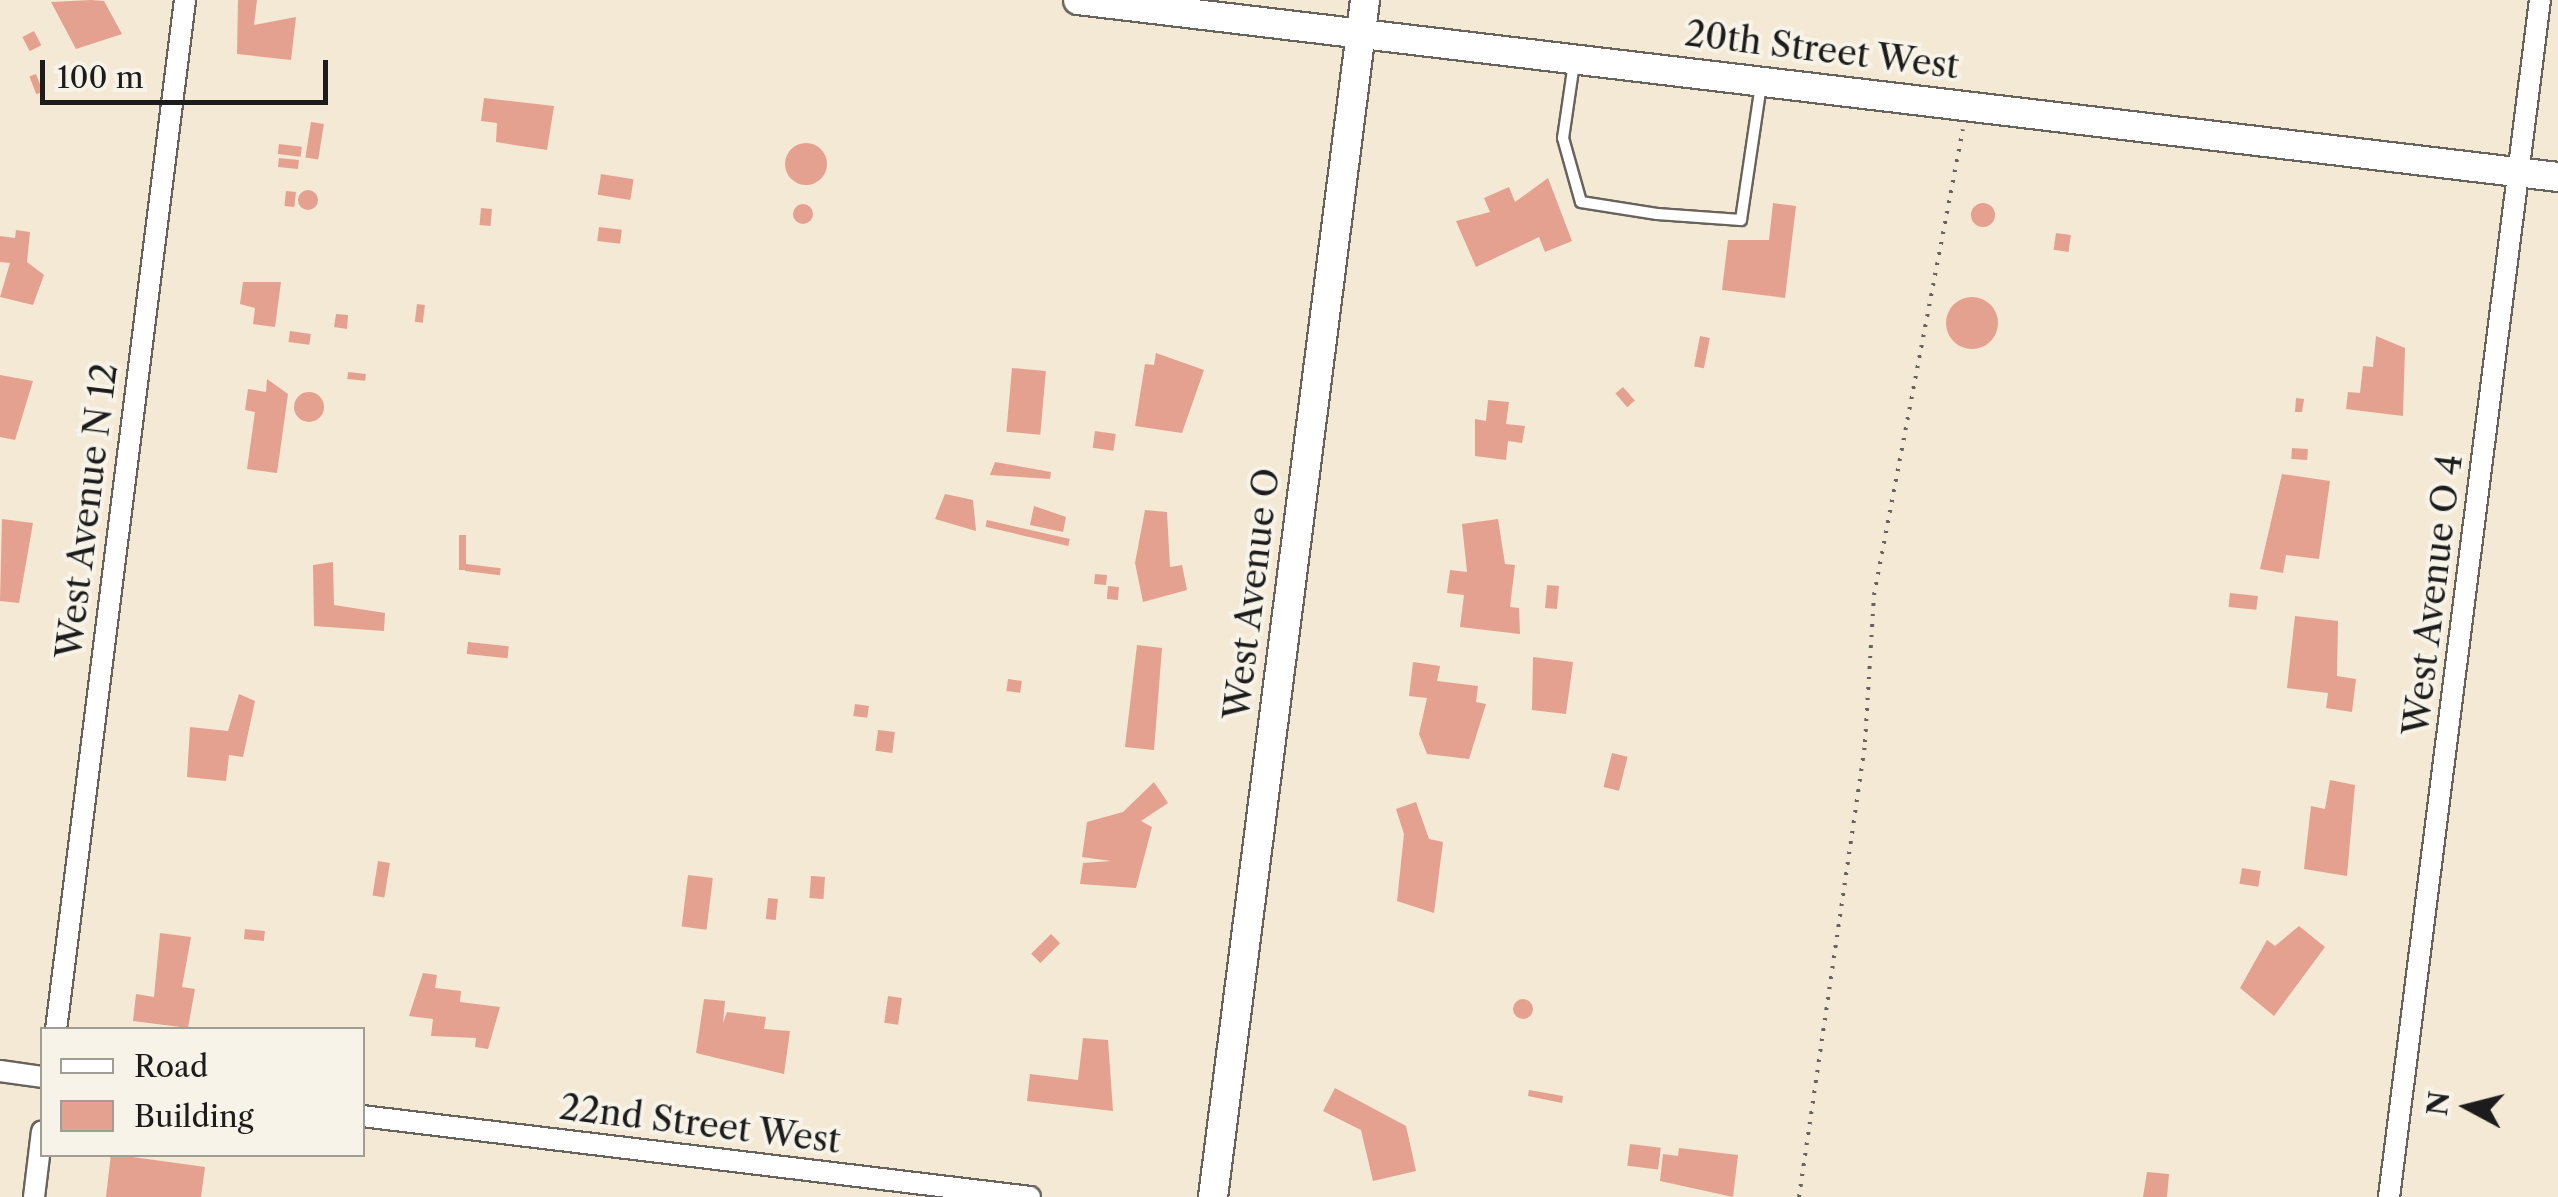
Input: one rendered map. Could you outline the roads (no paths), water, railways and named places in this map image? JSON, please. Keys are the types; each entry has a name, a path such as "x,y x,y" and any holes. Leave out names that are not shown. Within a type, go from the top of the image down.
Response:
{"main road":[{"name":"20th Street West","path":"1078,0 2558,177"},
{"name":"West Avenue O","path":"1213,1197 1365,0"}],"street":[{"name":"West Avenue N 12","path":"56,1027 185,0"},
{"name":"West Avenue O 4","path":"2389,1197 2540,0"},
{"path":"0,1071 40,1076"},
{"name":"22nd Street West","path":"365,1116 1030,1197"},
{"path":"34,1197 40,1148"}],"lane":[{"path":"1575,57 1563,138 1580,202 1658,214 1741,220 1762,80"}]}
